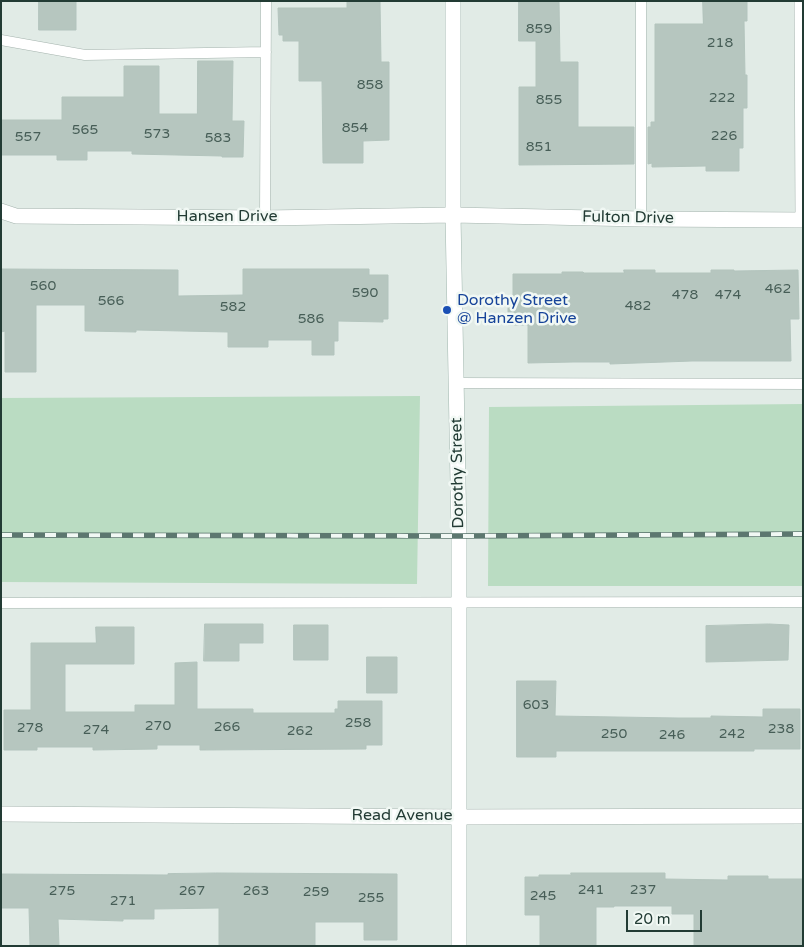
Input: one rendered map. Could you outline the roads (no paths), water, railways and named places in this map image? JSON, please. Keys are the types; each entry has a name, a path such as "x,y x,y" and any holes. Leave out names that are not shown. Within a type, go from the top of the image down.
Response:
{"street":[{"name":"Dorothy Street","path":"453,1 453,215 459,602 459,946"},
{"path":"802,1 803,220"},
{"name":"Hansen Drive","path":"1,212 16,216 265,218 453,215"},
{"name":"Fulton Drive","path":"453,215 803,220"},
{"name":"Read Avenue","path":"1,814 459,817 803,816"}],"lane":[{"path":"265,218 266,1"},
{"path":"641,1 641,219"},
{"path":"1,40 86,55 266,52"},
{"path":"456,383 803,384"},
{"path":"1,603 803,602"}],"railway":[{"path":"1,535 459,536 803,534"}],"place":[{"name":"Dorothy Street @ Hanzen Drive","path":"447,310"}]}
